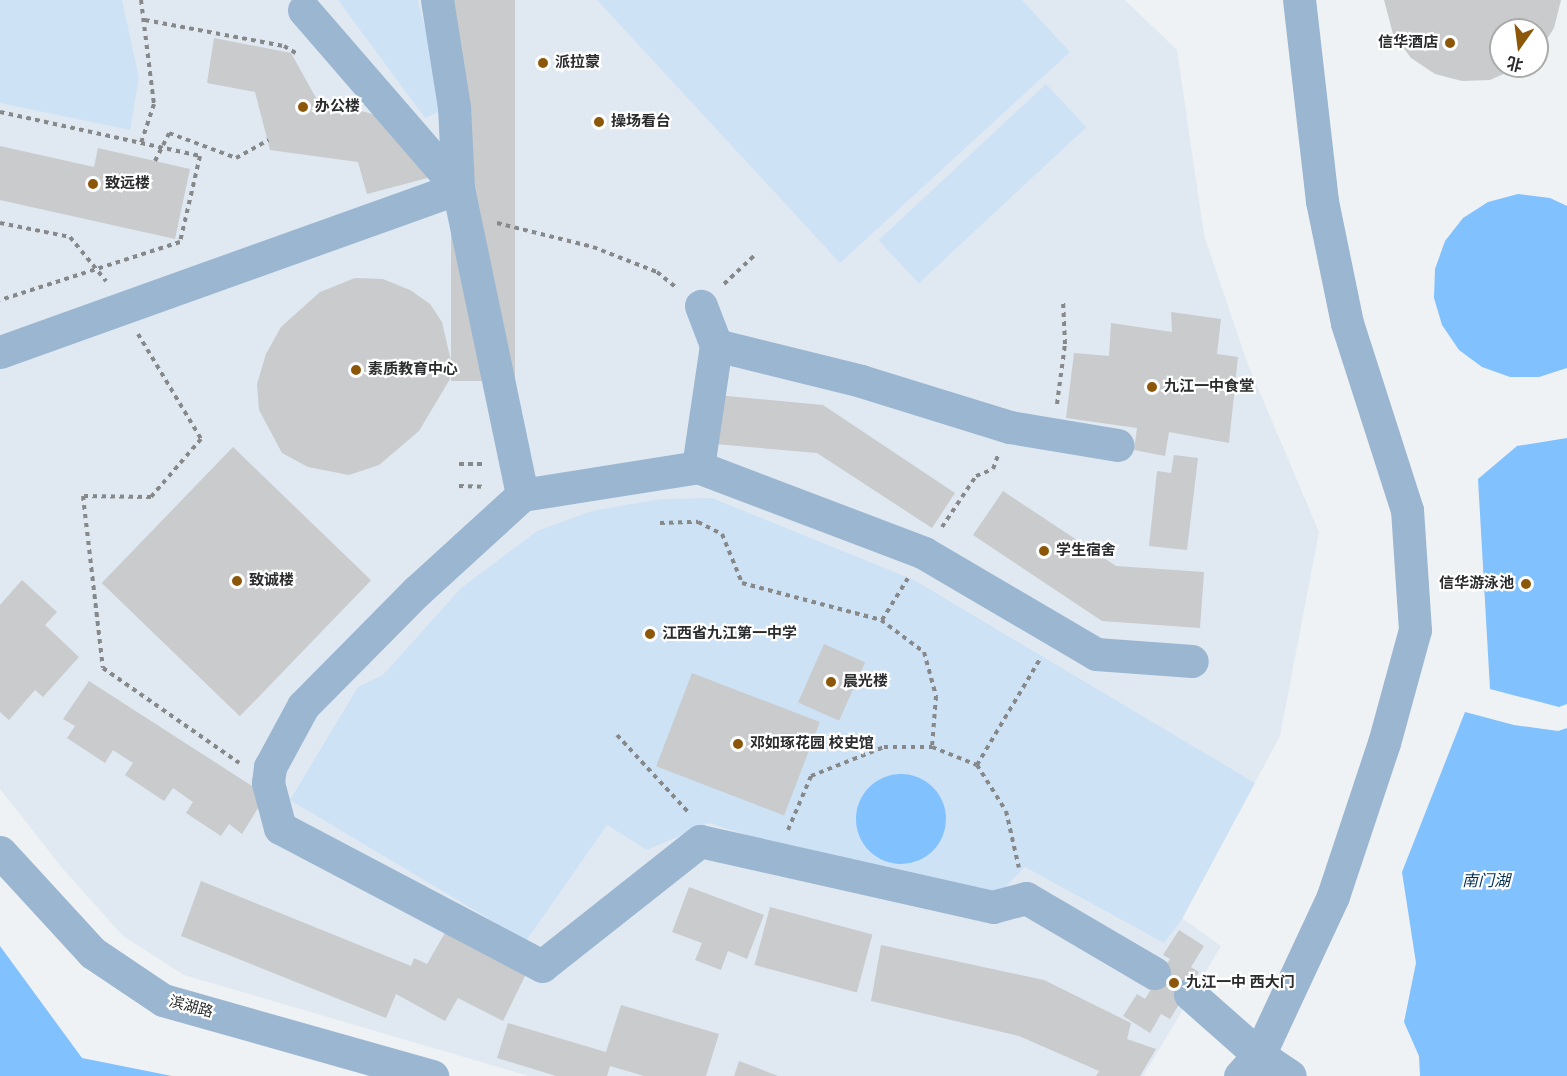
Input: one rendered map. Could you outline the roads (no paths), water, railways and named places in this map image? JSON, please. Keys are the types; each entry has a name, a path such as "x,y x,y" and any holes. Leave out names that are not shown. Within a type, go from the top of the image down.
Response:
{"street":[{"path":"437,0 454,107 463,202 522,495"},
{"path":"1249,1065 1333,896 1384,743 1414,630 1407,510 1347,323 1322,201 1299,0"},
{"path":"304,10 463,202"},
{"path":"0,352 123,307 463,202"},
{"path":"698,466 716,345 701,306"},
{"path":"716,345 861,381 1010,426 1053,431 1117,445"},
{"path":"1154,973 1026,898 993,908 700,841 542,966 280,828 268,783 270,767 303,706 417,591 522,495 698,466 924,553 1096,654 1192,661"},
{"name":"滨湖路","path":"0,852 93,953 163,1000 432,1076"},
{"path":"1190,994 1249,1065 1290,1076"}],"water":[{"path":"1518,194 1550,198 1567,206 1567,368 1539,377 1510,377 1482,367 1459,350 1442,325 1434,298 1435,269 1445,241 1463,218 1488,202"},
{"name":"信华游泳池","path":"1567,438 1567,704 1559,707 1490,689 1478,479 1517,446"},
{"name":"南门湖","path":"1465,712 1514,725 1558,731 1567,728 1567,1076 1420,1076 1419,1056 1404,1022 1416,963 1402,872"},
{"path":"901,774 918,778 933,787 942,802 946,819 942,836 933,851 918,860 901,864 884,860 869,851 860,836 856,819 860,802 869,787 884,778"},
{"path":"0,946 82,1058 172,1076 0,1076"}],"tunnel":[{"path":"1154,973 1190,994"}],"place":[{"name":"信华酒店","path":"1450,43"},
{"name":"派拉蒙","path":"543,63"},
{"name":"办公楼","path":"303,107"},
{"name":"操场看台","path":"599,122"},
{"name":"致远楼","path":"93,184"},
{"name":"素质教育中心","path":"356,370"},
{"name":"九江一中食堂","path":"1152,387"},
{"name":"学生宿舍","path":"1044,551"},
{"name":"致诚楼","path":"237,581"},
{"name":"信华游泳池","path":"1526,584"},
{"name":"江西省九江第一中学","path":"650,634"},
{"name":"晨光楼","path":"831,682"},
{"name":"邓如琢花园 校史馆","path":"738,744"},
{"name":"九江一中 西大门","path":"1174,983"}]}
